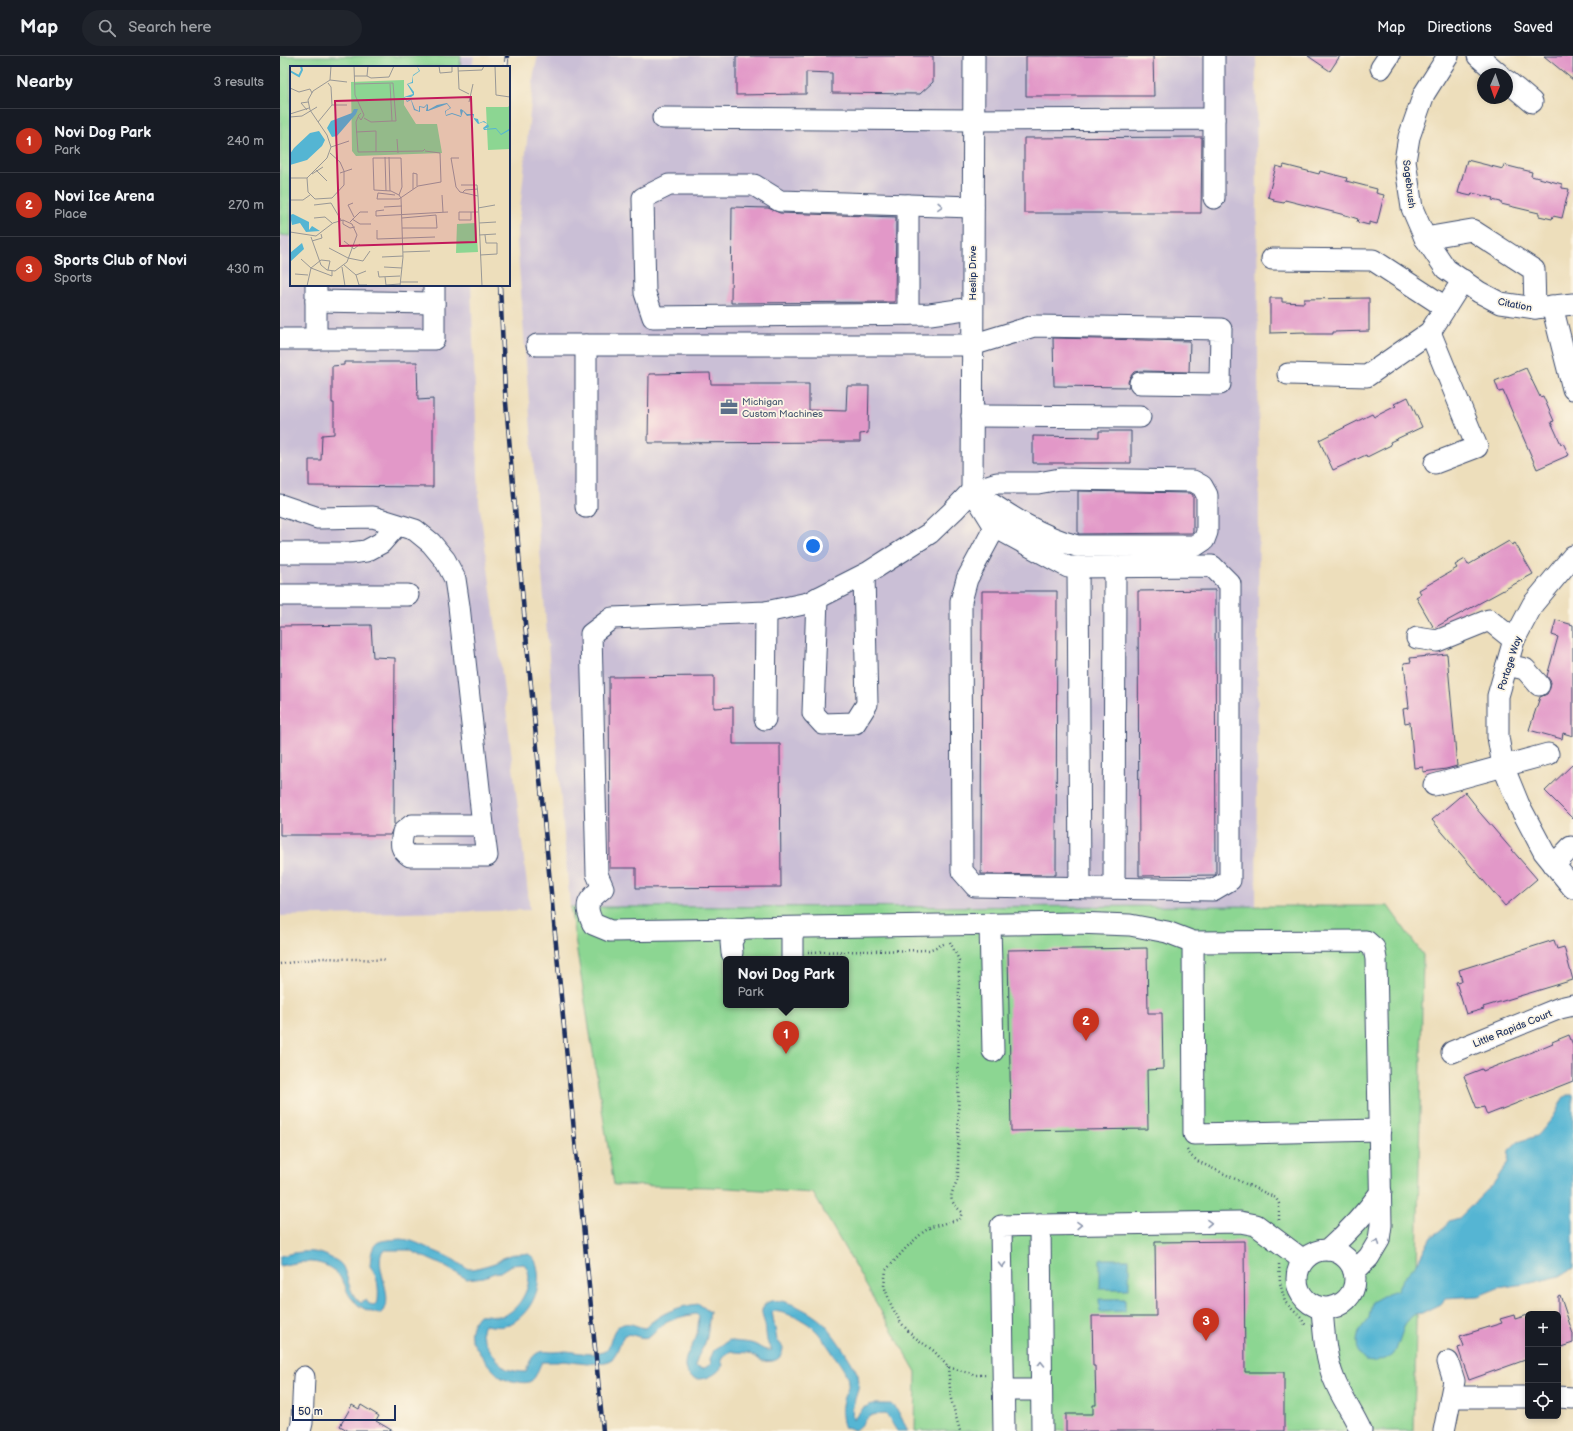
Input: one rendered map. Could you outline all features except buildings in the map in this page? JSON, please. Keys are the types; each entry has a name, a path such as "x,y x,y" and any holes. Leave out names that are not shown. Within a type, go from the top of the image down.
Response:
{"street":[{"name":"Heslip Drive","path":"972,491 974,56"},
{"path":"1214,56 1214,198"},
{"name":"Sagebrush","path":"1448,56 1424,94 1409,137 1406,162 1412,208 1425,238 1446,269 1463,280"},
{"path":"1478,56 1492,68"},
{"path":"1513,86 1532,102"},
{"path":"663,118 973,120 1214,119"},
{"path":"972,308 930,314 653,317 645,293 643,198 669,185 754,185 780,201 973,207"},
{"path":"908,205 908,314"},
{"path":"1425,238 1472,230 1534,270 1544,307 1573,389"},
{"path":"1272,260 1373,260 1445,307"},
{"path":"1288,374 1367,376 1430,332 1463,280"},
{"name":"Citation","path":"1463,280 1479,292 1500,303 1544,307 1573,304"},
{"path":"280,339 316,339 434,339 434,294 316,293 316,339"},
{"path":"538,345 972,345 1034,326 1221,329 1220,384 1140,383"},
{"path":"1430,332 1477,447 1435,463"},
{"path":"586,345 586,507"},
{"path":"972,416 1140,417"},
{"path":"972,491 1012,518 1060,542 1077,546 1195,546 1204,540 1207,532 1207,495 1202,486 1193,481 1060,479 1038,483 997,483 972,491 930,533 864,575 808,603 766,612 612,618 591,634 597,874 603,888 590,899 587,911 593,924 610,931 729,941 792,928 1076,924 1130,925 1167,932 1193,942 1366,941 1374,948 1376,959 1381,1225 1380,1240 1369,1257 1354,1272"},
{"path":"972,491 995,527 1068,567 1212,566 1230,584 1230,880 1213,890 975,886 962,871 961,601 967,579 995,527"},
{"path":"280,505 318,518 374,517 414,530 431,543 445,560 455,579 483,825"},
{"path":"280,553 366,551 381,543 397,525"},
{"path":"1078,567 1080,888"},
{"path":"1114,888 1115,567"},
{"name":"Portage Way","path":"1569,569 1533,604 1514,640 1498,696 1498,737 1503,766 1519,805 1544,852 1573,888"},
{"path":"817,598 813,713 823,724 856,723 867,704 864,575"},
{"path":"280,595 408,595"},
{"path":"765,719 766,612"},
{"path":"1417,638 1437,641 1490,620 1514,640"},
{"path":"1507,665 1525,669 1539,685"},
{"path":"1434,785 1548,754"},
{"path":"1554,865 1571,847"},
{"path":"990,925 993,1052"},
{"path":"792,928 800,956"},
{"path":"1193,942 1194,1134 1380,1130"},
{"name":"Little Rapids Court","path":"1452,1052 1560,1008 1573,1005"},
{"path":"1328,1250 1372,1204 1381,1192"},
{"path":"1004,1431 1001,1226 1240,1222 1256,1225 1303,1260"},
{"path":"1040,1226 1042,1431"},
{"path":"1328,1250 1339,1253 1349,1261 1354,1272 1355,1284 1351,1294 1344,1303 1334,1308 1322,1308 1307,1303 1298,1290 1296,1274 1303,1260 1314,1252 1328,1250"},
{"path":"1322,1308 1326,1351 1333,1378 1361,1431"},
{"path":"1444,1431 1454,1381 1448,1362"},
{"path":"300,1431 302,1423 304,1377"},
{"path":"1003,1382 1042,1390"},
{"path":"1452,1397 1525,1397"},
{"path":"1561,1397 1573,1398"}],"path":[{"path":"800,956 929,950 953,939"},
{"path":"949,941 959,960 958,1178 951,1198 953,1204 962,1212 962,1216 960,1218 931,1227 906,1248 886,1270 884,1286 892,1307 901,1323 913,1336 934,1351 948,1367 1003,1382"},
{"path":"280,964 322,958 386,960"},
{"path":"1185,1144 1191,1156 1199,1162 1276,1198 1279,1210 1279,1264 1281,1292 1285,1302 1301,1318 1307,1331"},
{"path":"948,1367 952,1399 960,1431"}],"shaded area":[{"path":"280,56 474,56 472,66 290,66 290,286 471,286 479,501 500,658 530,910 280,916"},
{"path":"538,56 1256,56 1259,490 1256,907 570,907 539,539 517,239 534,73"}],"green space":[{"path":"280,56 461,56 460,66 290,66 290,236 280,235"},
{"path":"1388,906 1423,955 1414,1431 915,1431 916,1372 813,1193 711,1187 614,1185 570,907"}],"water":[{"path":"1567,1095 1573,1095 1573,1268 1560,1276 1531,1283 1498,1288 1478,1296 1445,1298 1442,1303 1411,1317 1405,1324 1396,1350 1392,1355 1375,1362 1365,1361 1358,1353 1357,1340 1359,1331 1369,1318 1372,1302 1397,1290 1402,1280 1418,1262 1431,1237 1442,1230 1449,1221 1459,1218 1494,1183 1508,1162 1509,1150 1517,1142 1537,1136 1554,1116 1563,1098"},
{"path":"401,1239 409,1240 447,1256 470,1269 495,1263 512,1254 527,1254 533,1257 537,1266 538,1284 533,1300 528,1308 516,1321 508,1325 499,1327 484,1325 482,1330 483,1337 488,1347 496,1359 507,1369 526,1372 532,1358 540,1352 566,1351 589,1354 603,1352 609,1346 613,1333 619,1326 629,1324 645,1328 663,1314 684,1306 699,1304 710,1312 708,1332 696,1364 696,1367 703,1369 711,1364 710,1359 714,1350 729,1340 750,1343 765,1350 772,1350 767,1341 762,1309 768,1302 775,1300 783,1301 810,1313 822,1322 836,1339 852,1364 858,1375 859,1381 852,1414 853,1420 863,1408 872,1404 891,1404 898,1411 908,1431 897,1431 886,1414 872,1415 855,1430 844,1428 842,1405 848,1388 847,1377 819,1334 806,1322 788,1314 775,1311 772,1312 777,1340 783,1347 780,1357 774,1361 763,1361 749,1353 731,1351 722,1357 721,1360 723,1365 715,1374 702,1379 691,1377 687,1373 685,1363 687,1355 697,1335 699,1317 696,1314 672,1320 645,1338 630,1334 624,1335 612,1359 606,1362 587,1364 564,1361 542,1362 533,1379 522,1383 506,1380 495,1372 476,1348 471,1338 471,1332 472,1325 479,1315 502,1316 515,1308 520,1302 528,1286 529,1278 528,1270 524,1264 511,1265 500,1272 484,1277 467,1279 442,1265 409,1250 383,1250 380,1264 387,1296 384,1311 379,1314 364,1309 356,1303 350,1296 344,1283 338,1275 324,1265 316,1262 298,1262 280,1266 280,1256 306,1252 325,1255 340,1263 357,1300 361,1303 366,1300 369,1304 374,1305 378,1301 378,1291 376,1278 370,1266 374,1246 381,1241"},
{"path":"1100,1259 1129,1259 1129,1289 1100,1289"},
{"path":"1099,1299 1125,1299 1125,1311 1100,1312"}],"railway":[{"path":"506,66 507,56"},
{"path":"500,286 505,391 524,613 603,1431"}],"place":[{"name":"Michigan Custom Machines","path":"729,407"},
{"name":"Novi Ice Arena","path":"1086,1041"},
{"name":"Novi Dog Park","path":"786,1054"},
{"name":"Sports Club of Novi","path":"1206,1341"}]}
